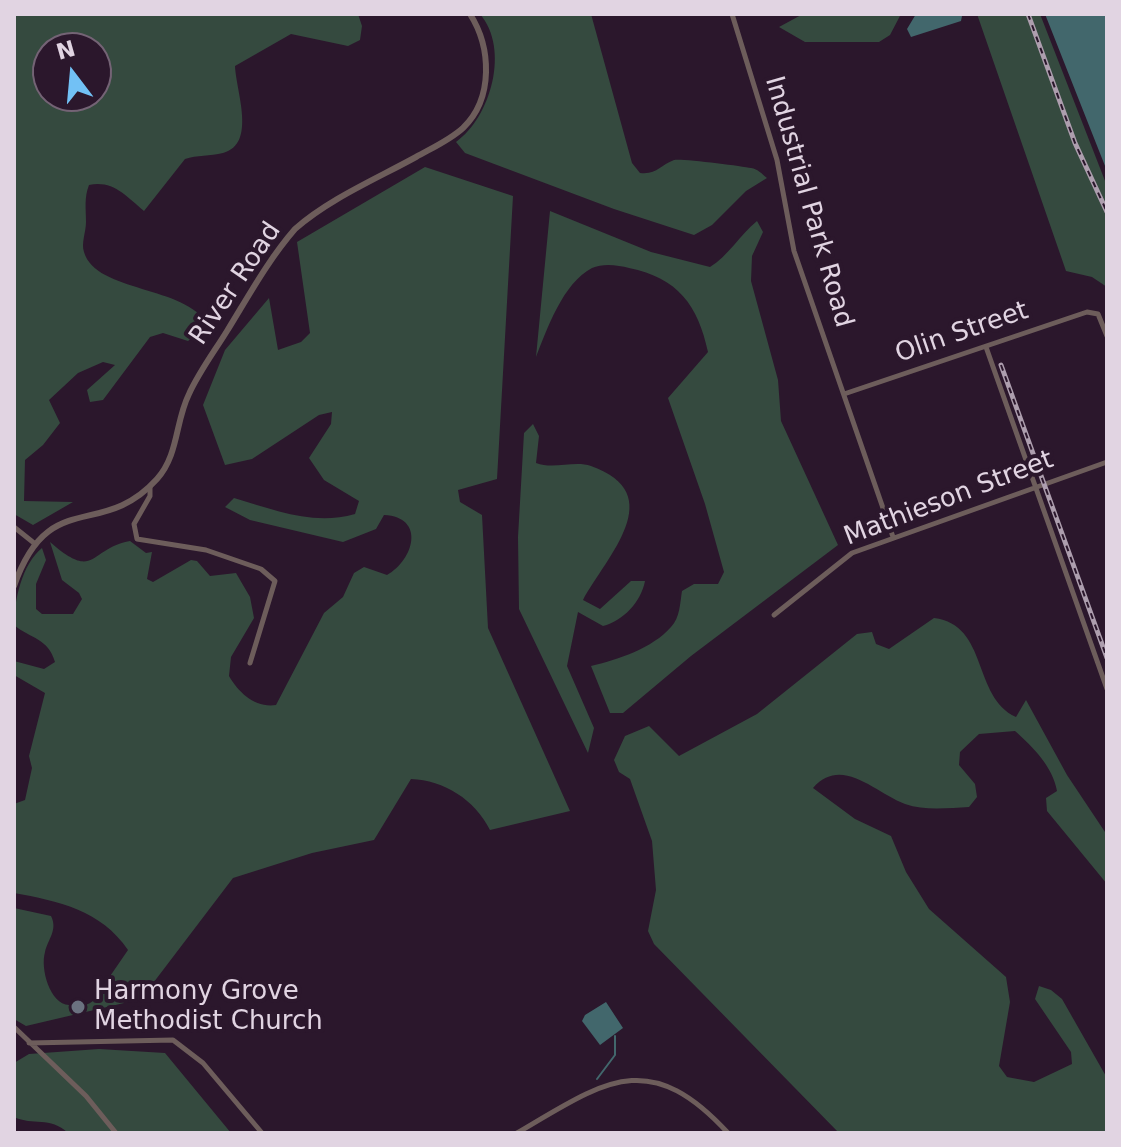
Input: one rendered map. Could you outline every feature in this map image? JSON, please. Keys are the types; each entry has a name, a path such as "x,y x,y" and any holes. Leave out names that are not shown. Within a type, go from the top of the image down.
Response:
{"street":[{"name":"River Road","path":"14,586 17,569 34,543 54,525 120,507 150,487 171,457 188,395 295,229 315,213 439,145 470,120 480,101 487,61 484,40 470,14"},
{"name":"Industrial Park Road","path":"732,14 777,160 794,251 893,537"},
{"name":"Olin Street","path":"844,394 1079,314 1094,312 1107,336"},
{"path":"986,347 1107,689"},
{"name":"Mathieson Street","path":"774,615 852,553 1107,462"},
{"path":"150,487 150,496 134,524 137,539 206,550 261,569 275,581 250,663"},
{"path":"14,527 34,543"},
{"path":"14,1027 86,1096 116,1133"},
{"path":"29,1043 173,1040 193,1052 262,1133"},
{"path":"517,1133 595,1090 640,1079 669,1086 695,1101 728,1133"}],"shaded area":[{"path":"14,14 358,14 362,26 360,40 348,46 291,34 235,66 242,116 239,139 233,148 223,153 185,159 144,211 112,187 89,185 83,245 92,265 123,283 181,302 197,312 208,325 188,341 163,333 150,337 103,400 90,402 87,390 115,365 103,362 78,373 49,400 60,423 43,445 25,460 24,501 73,502 33,525 14,514"},
{"path":"480,14 591,14 632,163 640,173 651,173 678,160 751,168 767,178 746,191 712,225 694,235 614,209 465,153 456,142 468,131 487,100 495,63 494,45"},
{"path":"803,14 901,14 890,35 879,42 805,42 779,27"},
{"path":"916,14 962,16 961,21 911,37 907,29"},
{"path":"977,14 1040,14 1107,186 1107,287 1092,277 1066,271"},
{"path":"1045,14 1107,14 1107,171"},
{"path":"425,167 513,196 497,479 458,490 460,502 482,515 488,628 570,811 490,830 476,810 457,794 435,783 411,779 374,840 312,853 233,878 141,999 26,1026 14,1019 14,908 51,916 53,930 45,952 44,967 52,992 62,1003 82,1006 93,1001 128,950 117,936 92,916 62,904 14,893 14,804 25,800 32,768 29,756 45,693 14,675 14,661 44,669 55,662 43,643 14,625 24,573 42,548 46,560 36,584 36,609 42,614 73,614 82,599 62,580 50,542 65,554 84,561 130,541 146,553 152,552 147,579 153,582 191,560 197,561 210,576 236,573 250,597 254,618 231,657 229,676 248,698 261,704 276,705 324,613 343,597 354,573 364,567 387,575 404,560 409,550 411,531 406,523 384,515 376,529 343,542 250,520 225,507 234,498 279,512 324,518 355,514 359,501 324,480 309,458 331,424 332,412 319,415 252,459 225,465 203,405 225,350 269,298 278,350 301,342 310,333 297,242"},
{"path":"550,211 651,252 710,267 757,221 763,232 752,256 751,281 778,380 781,421 838,545 691,656 623,713 610,713 591,666 623,657 655,641 676,619 682,591 694,584 718,584 724,572 705,504 668,398 708,352 692,307 673,287 646,273 606,265 596,266 582,275 564,295 536,357"},
{"path":"533,424 539,436 536,463 591,466 614,478 626,493 630,509 626,527 583,600 600,609 631,581 645,581 635,603 624,615 610,623 603,626 578,612 567,666 594,728 588,753 519,609 518,537 524,433"},
{"path":"934,618 952,623 964,634 973,647 992,694 1002,707 1016,717 1026,700 1067,775 1107,835 1107,884 1047,811 1046,798 1057,791 1055,782 1041,758 1015,731 979,734 960,752 959,765 975,784 977,797 969,807 920,808 847,776 835,775 813,788 855,819 891,836 906,872 929,909 1006,977 1010,1002 999,1066 1007,1077 1034,1082 1072,1064 1071,1052 1035,999 1039,986 1051,990 1062,999 1107,1078 1107,1133 839,1133 654,944 648,931 656,890 652,841 630,779 619,772 614,760 625,736 649,726 679,756 757,714 857,634 872,632 876,644 889,649"},
{"path":"606,1002 623,1028 600,1045 582,1021 585,1015"},
{"path":"99,1049 165,1053 231,1133 68,1133 55,1125 14,1117 14,1063 29,1054"}],"waterway":[{"path":"597,1079 615,1055 615,1036"}],"railway":[{"path":"1028,14 1075,143 1107,212"},
{"path":"1001,365 1107,658"}],"place":[{"name":"Harmony Grove Methodist Church","path":"78,1007"}]}
